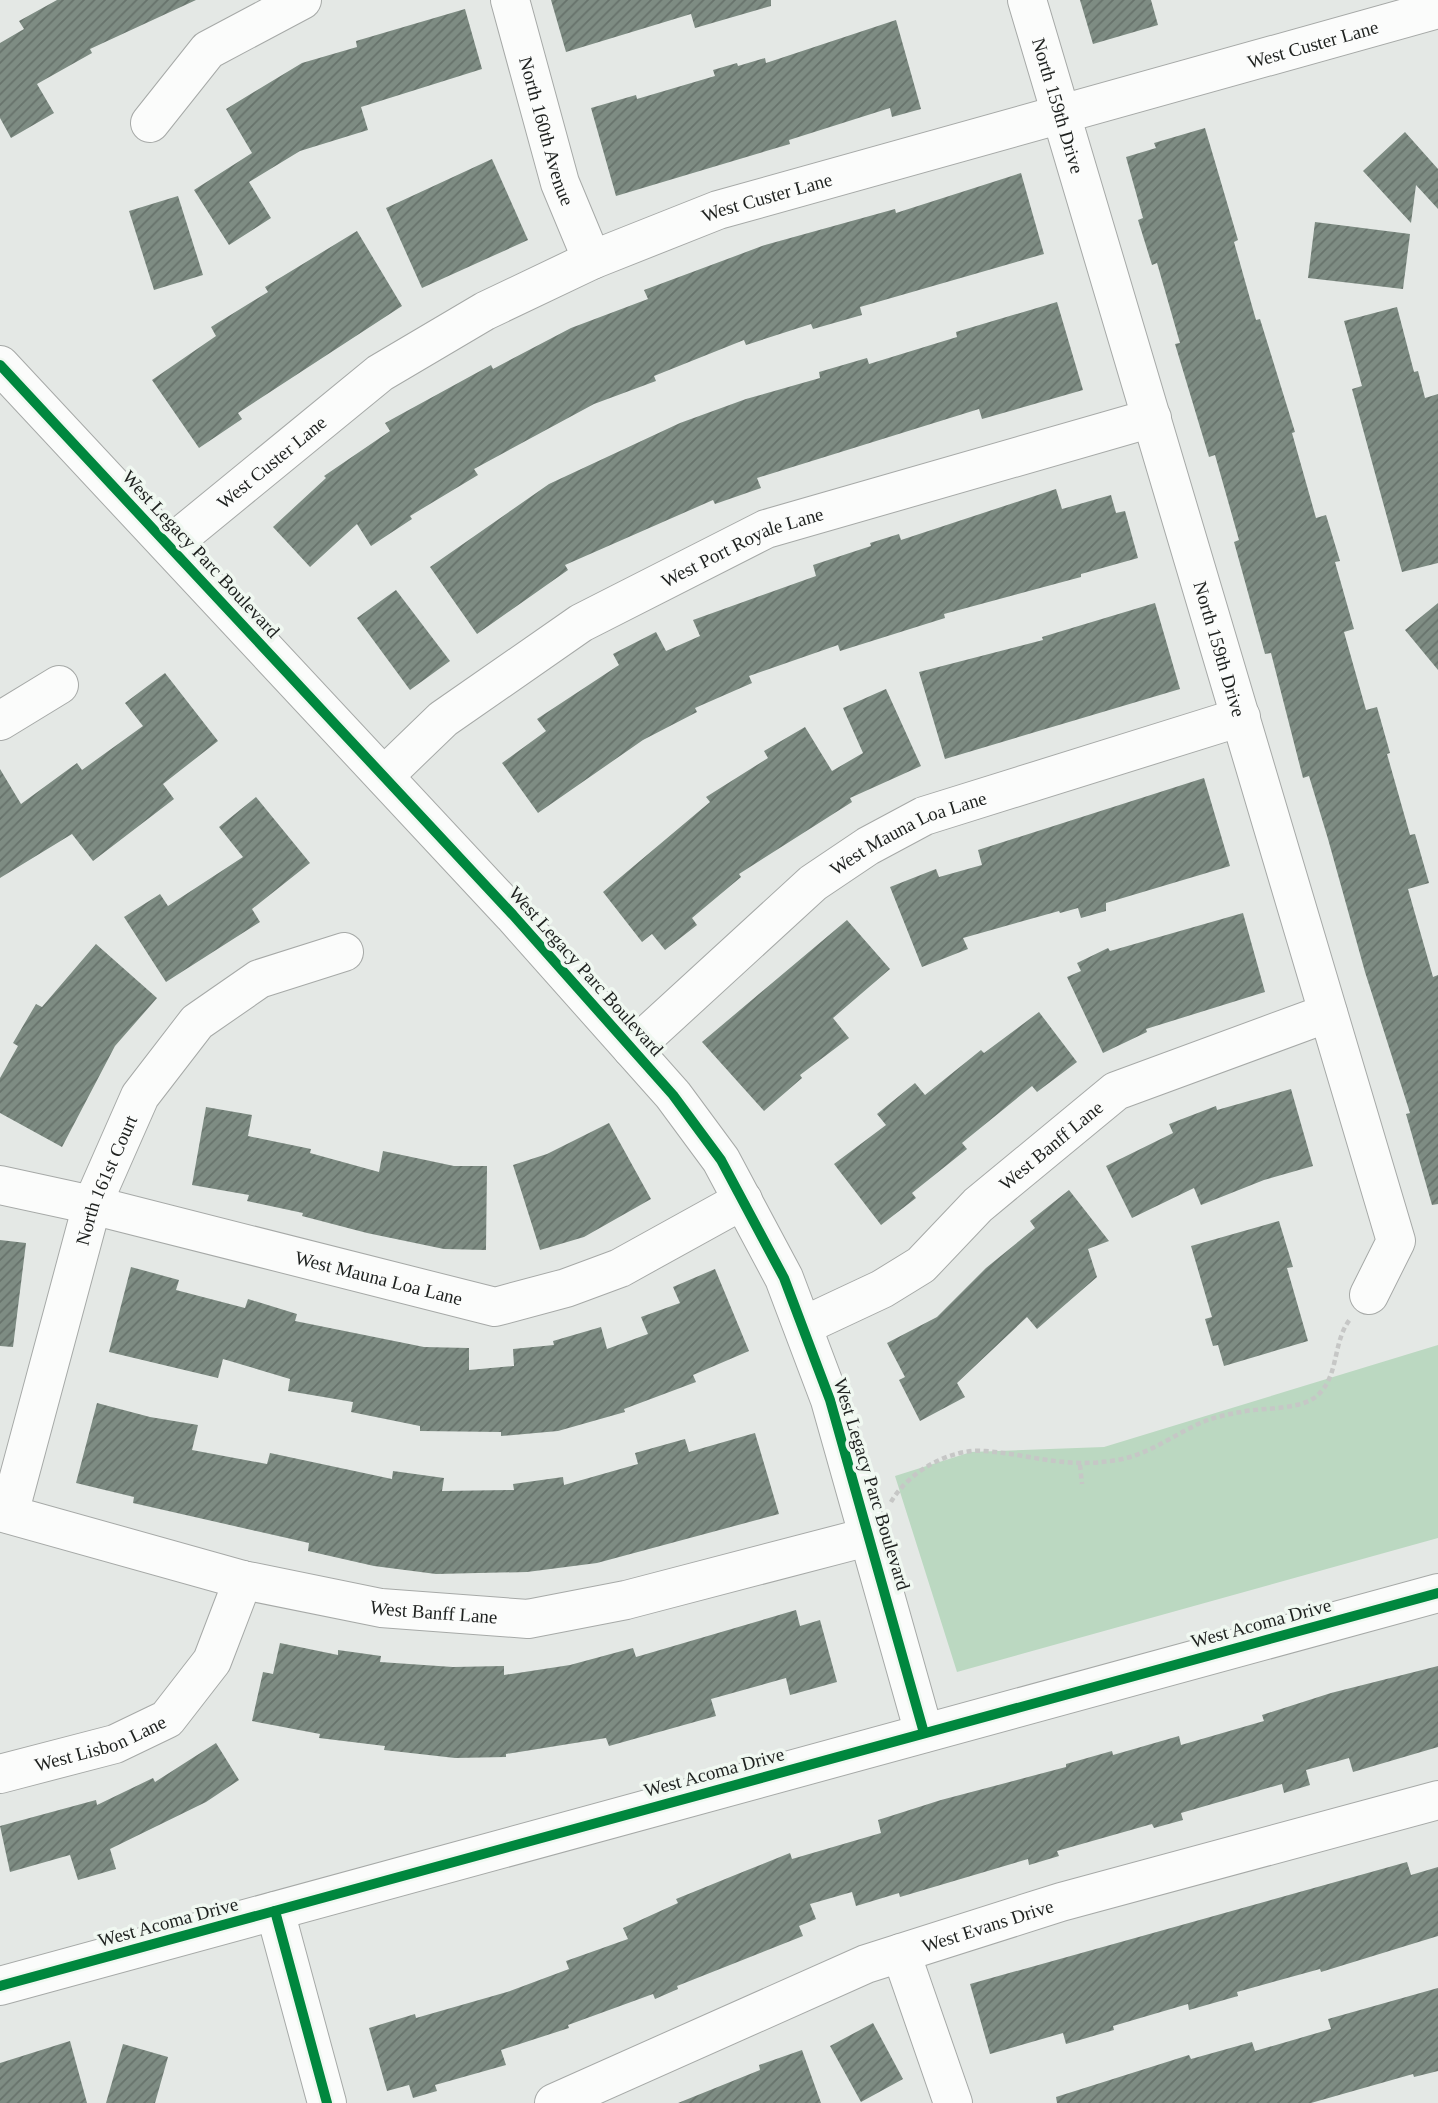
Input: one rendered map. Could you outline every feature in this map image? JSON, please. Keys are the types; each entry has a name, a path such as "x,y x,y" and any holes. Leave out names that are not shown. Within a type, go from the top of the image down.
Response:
{"street":[{"path":"150,123 208,50 302,0"},
{"name":"North 160th Avenue","path":"510,0 560,183 593,260"},
{"name":"North 159th Drive","path":"1027,0 1396,1241 1369,1295"},
{"name":"West Custer Lane","path":"170,545 380,373 485,311 593,260 718,211 1438,9"},
{"name":"West Legacy Parc Boulevard","path":"0,366 384,776 632,1049 673,1095 721,1160 784,1278 830,1399 925,1732"},
{"name":"West Port Royale Lane","path":"384,776 443,719 581,623 766,529 1152,418"},
{"path":"0,721 59,685"},
{"name":"West Mauna Loa Lane","path":"632,1049 813,883 868,846 923,816 1241,717"},
{"name":"North 161st Court","path":"4,1513 92,1205 140,1096 197,1022 259,979 344,952"},
{"name":"West Banff Lane","path":"803,1326 882,1289 921,1265 978,1205 1116,1091 1328,1013"},
{"name":"West Mauna Loa Lane","path":"0,1185 92,1205 495,1307 566,1288 620,1268 743,1200"},
{"name":"West Banff Lane","path":"4,1513 243,1580 381,1608 528,1619 626,1600 871,1536"},
{"name":"West Lisbon Lane","path":"0,1774 115,1744 167,1719 212,1661 243,1580"},
{"name":"West Acoma Drive","path":"0,1986 1438,1593"},
{"name":"West Evans Drive","path":"554,2103 866,1964 1061,1902 1438,1800"},
{"path":"275,1911 327,2103"},
{"path":"901,1953 953,2103"}],"path":[{"path":"871,1536 895,1494 916,1474 947,1456 983,1450 1080,1465 1121,1460 1205,1421 1242,1412 1287,1406 1317,1396 1332,1377 1342,1329 1369,1295"},
{"path":"1080,1465 1083,1484"}],"green space":[{"path":"1438,1345 1438,1538 957,1672 895,1476 971,1452 1104,1447"}],"building":[{"path":"57,0 196,0 90,49 92,53 37,84 54,113 11,138 0,118 0,43 24,29 19,21"},
{"path":"551,0 771,0 771,6 695,28 691,14 566,52"},
{"path":"1080,0 1151,0 1158,25 1093,44"},
{"path":"465,9 482,69 361,107 368,130 300,151 249,182 271,218 229,245 194,190 252,153 226,109 302,63 357,47 356,41"},
{"path":"896,20 921,109 892,117 890,108 789,140 790,144 616,196 591,108 636,95 637,99 715,76 713,70 737,63 738,66 765,58 766,63"},
{"path":"1205,128 1238,240 1234,242 1256,320 1260,319 1295,432 1292,433 1316,518 1326,515 1340,561 1335,562 1354,629 1344,632 1366,710 1377,707 1410,835 1415,834 1429,883 1408,889 1433,977 1438,975 1438,1204 1432,1205 1406,1114 1410,1113 1365,972 1309,776 1303,778 1271,653 1265,654 1234,542 1239,540 1215,455 1209,457 1175,344 1180,343 1157,263 1152,265 1138,220 1143,218 1126,157 1156,148 1154,143"},
{"path":"1405,132 1438,169 1438,209 1416,185 1411,223 1363,171"},
{"path":"492,159 528,240 422,288 386,208"},
{"path":"1021,173 1044,254 860,307 862,315 813,329 811,324 746,345 744,340 654,376 656,381 594,404 474,469 478,475 410,516 412,519 371,546 357,524 310,567 273,527 326,478 324,476 390,431 385,423 491,365 493,369 571,328 648,299 644,290 765,245 895,209 896,213"},
{"path":"178,196 203,275 154,290 129,211"},
{"path":"1315,222 1410,234 1403,289 1308,278"},
{"path":"357,231 402,306 238,413 242,419 199,448 152,380 216,336 211,327 268,292 265,287"},
{"path":"1057,302 1083,390 982,419 979,409 757,478 761,488 715,504 713,500 565,565 568,570 477,634 430,567 549,484 680,423 746,399 820,378 819,372 867,358 869,364 957,337 956,332"},
{"path":"1397,307 1414,372 1418,371 1425,398 1438,394 1438,563 1402,572 1352,389 1362,386 1344,321"},
{"path":"1056,489 1062,509 1111,495 1116,513 1125,511 1138,558 1081,574 1081,577 944,614 945,618 840,651 838,645 749,676 752,683 695,708 697,712 643,740 538,813 502,763 546,731 537,719 619,665 613,654 656,632 666,651 700,636 693,620 816,576 813,565 871,546 870,543 899,534 901,540"},
{"path":"396,590 450,661 410,690 357,618"},
{"path":"1155,603 1180,689 945,759 919,672 1043,640 1042,637"},
{"path":"1438,603 1438,670 1405,630"},
{"path":"165,673 218,741 163,784 174,799 93,861 72,834 0,878 0,769 21,804 77,763 82,770 143,726 125,703"},
{"path":"886,689 921,766 850,798 852,802 739,874 741,877 692,918 697,925 665,950 652,934 642,942 603,892 710,802 706,797 768,758 764,751 805,727 832,771 863,753 843,708"},
{"path":"1204,778 1230,866 1106,903 1106,911 1081,918 1078,908 1060,913 1059,911 963,938 968,949 922,967 890,887 936,869 939,877 982,865 978,850"},
{"path":"256,797 310,863 252,909 260,922 166,982 124,917 160,894 168,906 243,857 219,827"},
{"path":"1243,913 1265,992 1146,1029 1147,1032 1103,1053 1067,977 1081,971 1077,963 1108,948 1110,951"},
{"path":"847,920 890,969 833,1018 849,1038 800,1075 802,1078 764,1111 702,1042"},
{"path":"96,944 157,998 115,1046 62,1147 0,1113 0,1078 18,1046 13,1043 36,1004 42,1007"},
{"path":"1039,1012 1077,1062 1037,1092 1032,1086 962,1143 967,1149 912,1193 916,1198 881,1225 834,1164 886,1125 877,1114 915,1083 925,1095 981,1050 984,1053"},
{"path":"1291,1089 1313,1166 1264,1180 1201,1205 1194,1188 1132,1218 1106,1166 1173,1133 1169,1124 1216,1106 1217,1110"},
{"path":"206,1107 252,1115 248,1136 311,1149 310,1153 379,1172 383,1151 454,1166 487,1166 486,1250 444,1249 367,1233 302,1216 303,1213 247,1201 249,1195 192,1185"},
{"path":"609,1123 651,1199 584,1237 540,1250 513,1165 547,1154"},
{"path":"1069,1190 1109,1241 1088,1249 1097,1277 1037,1329 1027,1317 957,1383 965,1397 920,1421 899,1380 905,1377 887,1343 937,1317 986,1268 1035,1228 1030,1221"},
{"path":"1279,1221 1293,1267 1287,1268 1308,1341 1224,1366 1218,1345 1213,1346 1205,1319 1212,1317 1191,1246"},
{"path":"0,1240 26,1243 13,1347 0,1346"},
{"path":"131,1267 179,1280 176,1290 245,1308 248,1299 297,1314 295,1321 424,1347 469,1348 469,1370 514,1366 513,1349 554,1345 553,1341 601,1327 607,1349 648,1334 641,1317 680,1303 673,1287 715,1269 749,1351 693,1375 696,1382 624,1409 625,1412 558,1431 501,1436 501,1432 420,1431 420,1426 351,1412 353,1402 288,1391 290,1379 223,1359 218,1378 109,1352"},
{"path":"97,1403 150,1417 198,1425 192,1450 267,1464 270,1453 392,1479 393,1471 444,1478 442,1491 514,1490 513,1484 563,1477 564,1485 638,1464 635,1453 685,1439 689,1452 755,1433 779,1514 597,1563 527,1572 436,1574 374,1566 308,1551 309,1543 133,1503 134,1497 76,1483"},
{"path":"796,1610 800,1626 820,1620 837,1682 790,1695 786,1678 711,1699 716,1716 609,1746 606,1738 506,1754 506,1757 455,1758 384,1750 385,1746 319,1738 320,1734 252,1721 263,1672 273,1674 280,1643 338,1655 338,1650 381,1656 380,1662 453,1667 504,1666 504,1675 570,1665 633,1648 636,1657"},
{"path":"1438,1666 1438,1747 1353,1772 1349,1758 1306,1770 1310,1785 1284,1793 1282,1784 1181,1813 1183,1820 1154,1828 1152,1824 1057,1851 1059,1856 1029,1865 1028,1859 900,1897 899,1893 856,1906 852,1892 810,1904 816,1919 799,1926 803,1936 677,1986 678,1989 655,1999 653,1994 568,2025 569,2028 501,2050 506,2065 435,2085 437,2091 413,2098 409,2085 387,2091 369,2028 415,2014 416,2018 507,1992 569,1969 566,1961 628,1939 623,1928 678,1903 676,1899 745,1871 790,1853 792,1859 881,1833 878,1820 941,1800 1066,1767 1066,1764 1112,1751 1113,1755 1179,1736 1181,1745 1264,1721 1262,1715 1331,1693"},
{"path":"216,1743 239,1780 206,1802 110,1849 116,1869 78,1880 70,1855 10,1872 0,1826 96,1800 97,1805 153,1778 155,1782"},
{"path":"1407,1862 1411,1875 1438,1867 1438,1936 1321,1972 1320,1969 1237,1992 1238,1996 1189,2010 1188,2004 1113,2026 1114,2030 1066,2044 1063,2033 990,2054 970,1984"},
{"path":"1438,1988 1438,2071 1414,2077 1413,2074 1311,2103 1057,2103 1056,2097 1189,2055 1191,2059 1252,2042 1255,2051 1331,2029 1328,2019"},
{"path":"873,2023 903,2079 861,2102 830,2046"},
{"path":"70,2041 87,2103 0,2103 0,2063"},
{"path":"123,2044 168,2057 155,2103 106,2103"},
{"path":"802,2050 821,2103 678,2103 760,2070 759,2065"}],"cycle path":[{"path":"0,365 513,915 673,1095 721,1160 784,1278 830,1400 924,1733"},
{"path":"0,1986 1438,1593"},
{"path":"275,1911 327,2103"}]}
